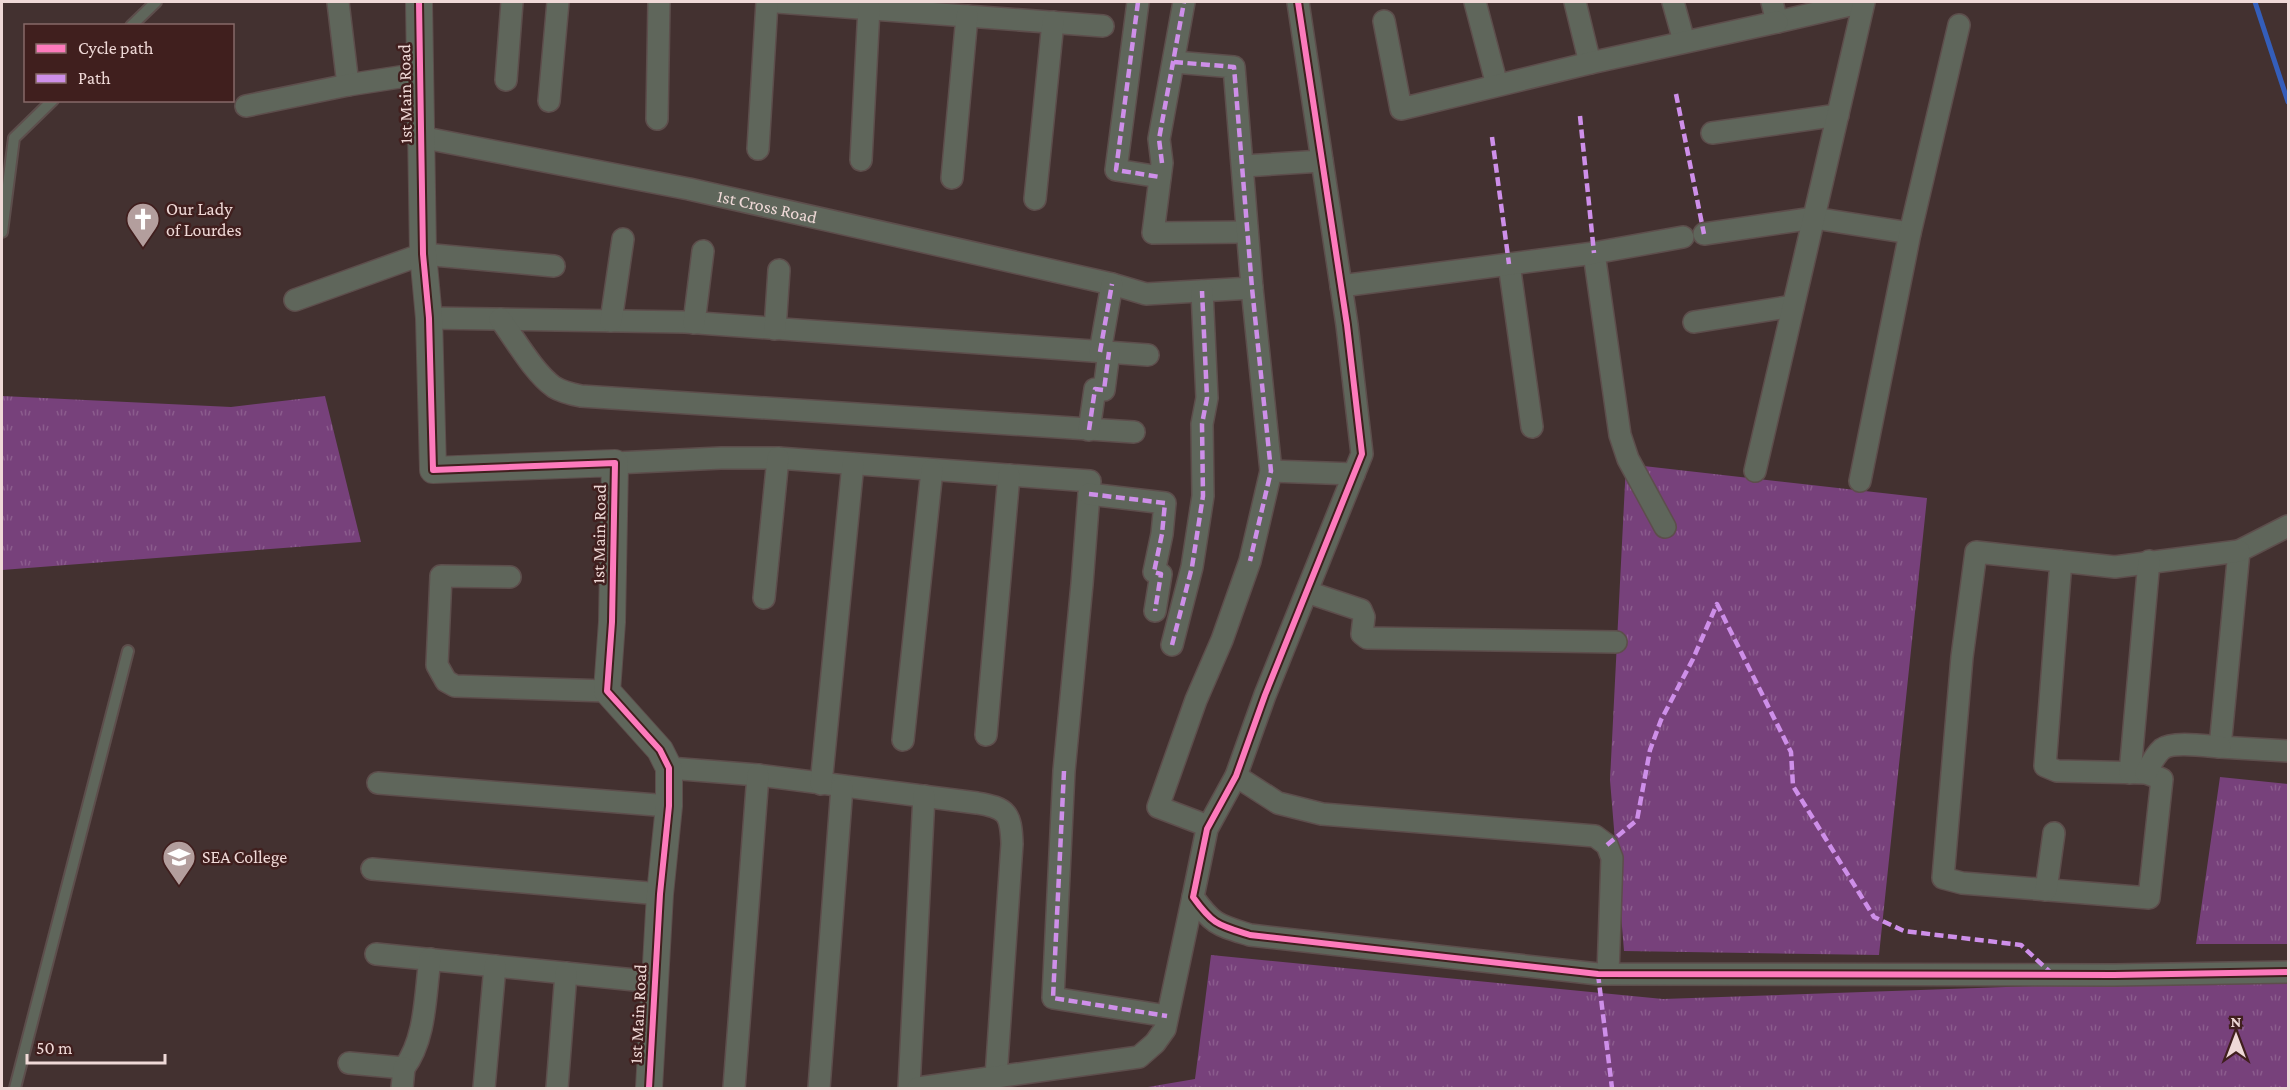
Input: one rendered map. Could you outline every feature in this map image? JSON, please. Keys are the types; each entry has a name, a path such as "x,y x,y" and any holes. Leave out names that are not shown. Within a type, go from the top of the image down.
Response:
{"street":[{"path":"338,2 348,85"},
{"name":"1st Main Road","path":"419,2 423,254 429,318 433,470 615,463 612,622 607,691"},
{"path":"506,80 512,2"},
{"path":"549,101 558,2"},
{"path":"657,118 659,2"},
{"path":"758,149 767,2"},
{"path":"777,2 840,3 869,8 971,11 1103,26"},
{"path":"1138,2 1116,170 1160,177"},
{"path":"1184,2 1160,139 1162,163 1153,233 1247,232"},
{"path":"918,1089 1138,1057 1155,1043 1165,1029 1208,826 1236,776 1265,695 1362,454 1341,286 1298,2"},
{"path":"1475,2 1497,85"},
{"path":"1575,2 1590,63"},
{"path":"1673,2 1684,41"},
{"path":"1384,21 1401,109 1684,41 1774,12 1864,2 1755,471"},
{"path":"861,160 869,8"},
{"path":"951,178 971,11"},
{"path":"1035,199 1053,22"},
{"path":"1860,481 1910,233 1959,25"},
{"path":"1174,62 1234,67 1244,166 1252,288 1271,471 1250,561 1222,640 1196,700 1158,807 1208,826"},
{"path":"246,106 348,85 419,74"},
{"path":"1712,133 1838,115"},
{"name":"1st Cross Road","path":"420,137 689,189 1112,284 1146,294 1252,288"},
{"path":"1244,166 1322,161"},
{"path":"1341,286 1594,253 1814,218 1910,233"},
{"path":"611,321 623,239"},
{"path":"694,323 703,251"},
{"path":"1594,253 1620,435 1628,459 1665,527"},
{"path":"295,300 423,254 554,266"},
{"path":"1509,264 1532,427"},
{"path":"775,329 779,270"},
{"path":"1089,430 1095,389 1104,390 1105,352 1112,284"},
{"path":"1172,645 1192,567 1203,496 1202,424 1207,398 1202,291"},
{"path":"1694,322 1793,306"},
{"path":"429,318 694,323 1148,355"},
{"path":"500,319 540,374 552,386 565,393 1134,432"},
{"path":"615,463 778,458 1090,481 1064,771 1053,998 1167,1016"},
{"path":"764,598 778,458"},
{"path":"821,783 853,464"},
{"path":"903,740 932,470"},
{"path":"1271,471 1354,474"},
{"path":"986,735 1009,475"},
{"path":"1089,494 1165,503 1162,534 1154,572 1161,574 1155,611"},
{"path":"2061,561 2045,766 2057,771 2138,773 2162,779 2149,898 1962,884 1943,878 1962,657 1976,552 2061,561 2115,567 2239,551 2289,526"},
{"path":"2220,747 2239,551"},
{"path":"2138,773 2149,561"},
{"path":"510,577 441,576 437,665 446,681 455,686 607,691 660,750 669,768 758,775 924,796 994,806 1006,812 1011,824 996,1077"},
{"path":"1307,592 1362,609 1364,617 1362,634 1367,638 1616,642"},
{"path":"2138,773 2163,748 2182,745 2289,751"},
{"name":"1st Main Road","path":"649,1089 660,894 669,806 669,768"},
{"path":"734,1089 758,775"},
{"path":"1236,776 1278,803 1322,814 1594,836 1607,845 1612,858 1608,974"},
{"path":"378,783 669,806"},
{"path":"819,1089 842,787"},
{"path":"909,1089 924,796"},
{"path":"2046,890 2054,833"},
{"path":"372,868 660,894"},
{"path":"1193,897 1207,916 1221,926 1250,935 1608,974 2114,975 2289,972"},
{"path":"376,954 655,982"},
{"path":"349,1063 403,1078 412,1058 421,1026 430,959"},
{"path":"484,1089 495,966"},
{"path":"557,1089 566,973"}],"lane":[{"path":"133,24 156,2"},
{"path":"2,232 14,138 51,102"},
{"path":"15,1089 128,651"}],"green space":[{"path":"2,396 231,407 325,396 361,542 2,570"},
{"path":"1626,464 1927,498 1879,955 1624,951 1610,780"},
{"path":"2220,777 2288,784 2288,944 2196,944"},
{"path":"1211,955 1663,999 2288,977 2288,1088 1142,1088 1195,1079"}],"waterway":[{"path":"2255,2 2288,102"}],"marked path":[{"path":"1138,2 1116,170 1160,177"},
{"path":"1162,163 1159,139 1184,2"},
{"path":"1174,62 1234,67 1252,288 1271,471 1250,561"},
{"path":"1676,94 1704,234"},
{"path":"1580,116 1594,253"},
{"path":"1492,137 1509,264"},
{"path":"1100,352 1112,284"},
{"path":"1172,645 1192,567 1203,496 1202,424 1207,398 1202,291"},
{"path":"1089,430 1095,389 1104,390 1109,352"},
{"path":"1089,494 1165,503 1162,534 1154,572 1161,574 1155,611"},
{"path":"1607,845 1637,820 1650,750 1661,720 1693,659 1717,604 1791,752 1793,786 1874,917 1904,931 2021,945 2052,974"},
{"path":"1064,771 1053,998 1167,1016"},
{"path":"1598,974 1612,1088"}],"cycle path":[{"path":"419,2 423,254 429,318 433,470 615,463 612,622 607,691 660,750 669,768 669,806 660,894 649,1088"},
{"path":"1298,2 1347,325 1362,454 1265,695 1236,776 1207,829 1193,897 1211,919 1223,926 1250,935 1598,974 2114,975 2288,972"}],"place":[{"name":"Our Lady of Lourdes","path":"143,248"},
{"name":"SEA College","path":"179,886"}]}
